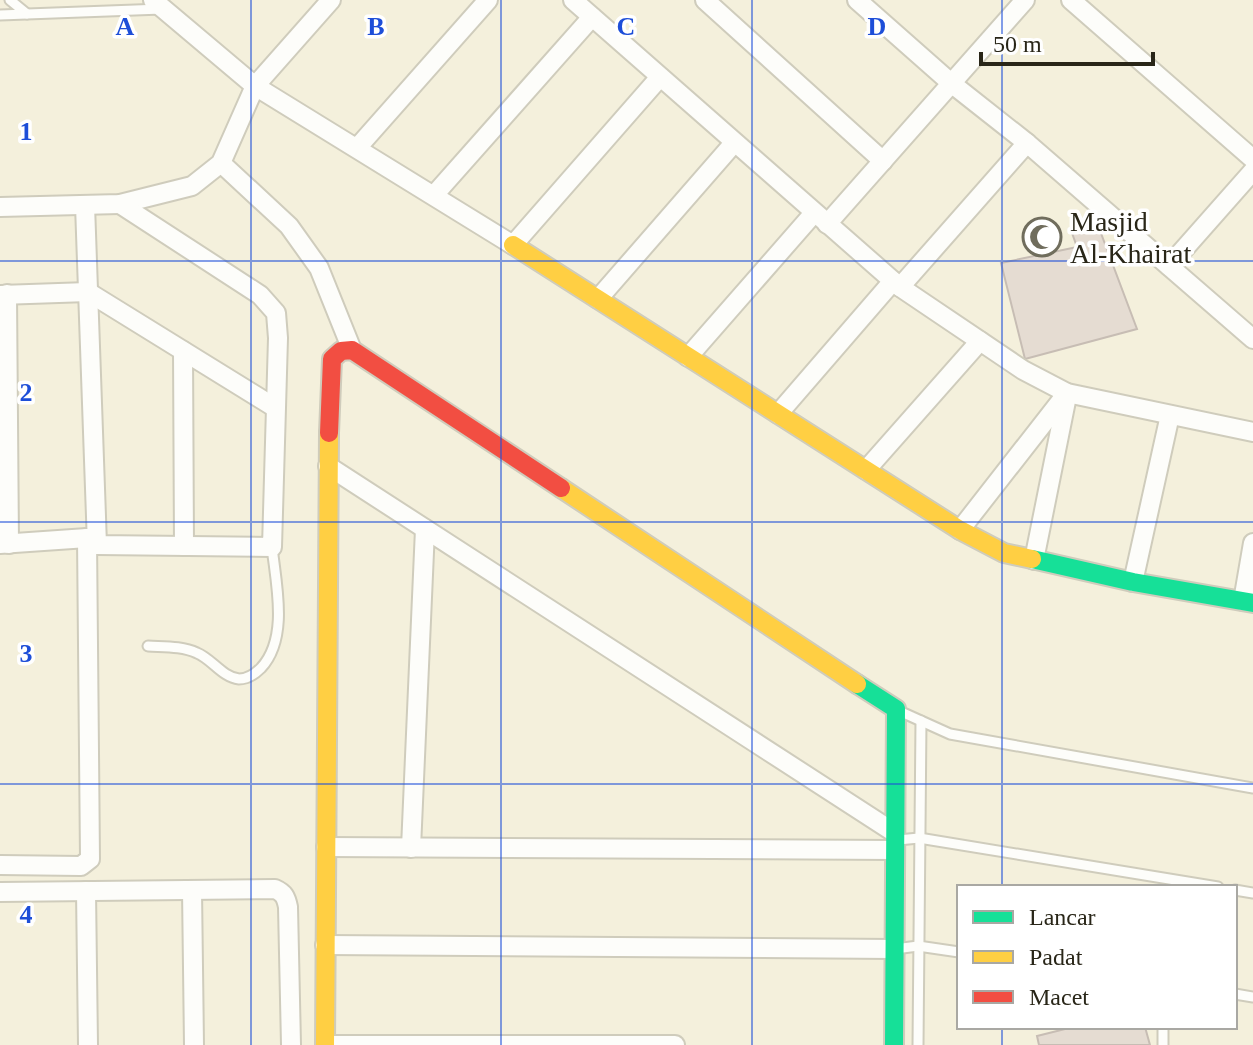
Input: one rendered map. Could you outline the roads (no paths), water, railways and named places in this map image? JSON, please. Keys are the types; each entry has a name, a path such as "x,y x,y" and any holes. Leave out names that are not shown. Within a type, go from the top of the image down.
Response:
{"street":[{"path":"0,207 120,204 192,186 221,163 255,86 331,0"},
{"path":"357,148 488,0"},
{"path":"573,0 897,284 1023,370 1067,393 1253,432"},
{"path":"705,0 883,161"},
{"path":"857,0 1253,339"},
{"path":"688,357 820,218 883,161 1025,0"},
{"path":"1071,0 1253,159"},
{"path":"158,5 255,86 435,194 960,530 1004,553 1133,582 1248,602 1253,543"},
{"path":"435,194 592,17"},
{"path":"513,245 660,77"},
{"path":"598,299 734,143"},
{"path":"778,414 1027,143"},
{"path":"221,163 289,226 319,268 352,350 896,709 894,1045"},
{"path":"1169,266 1253,171"},
{"path":"120,204 260,295 276,313 278,338 272,547 92,541 4,544 3,294 88,292 274,407"},
{"path":"3,879 81,866 90,859 92,541 85,205"},
{"path":"866,470 980,341"},
{"path":"352,350 341,351 332,359 328,466 325,1045 675,1045"},
{"path":"183,351 184,546"},
{"path":"960,530 1067,393"},
{"path":"1034,560 1067,393"},
{"path":"1133,582 1170,415"},
{"path":"328,466 895,841"},
{"path":"411,848 425,529"},
{"path":"326,847 895,841"},
{"path":"3,879 86,891 275,889 286,897 291,1045"},
{"path":"192,890 194,1045"},
{"path":"86,891 88,1045"},
{"path":"325,945 894,949"}],"lane":[{"path":"10,0 27,14"},
{"path":"0,15 158,5"},
{"path":"148,646 199,653 236,678 249,677 257,672 270,653 276,634 278,607 272,547"},
{"path":"896,709 950,734 1253,788"},
{"path":"918,1045 921,721"},
{"path":"895,841 919,838 1206,885"},
{"path":"894,949 918,946 957,952"}],"place":[{"name":"Masjid Al-Khairat","path":"1042,237"}]}
